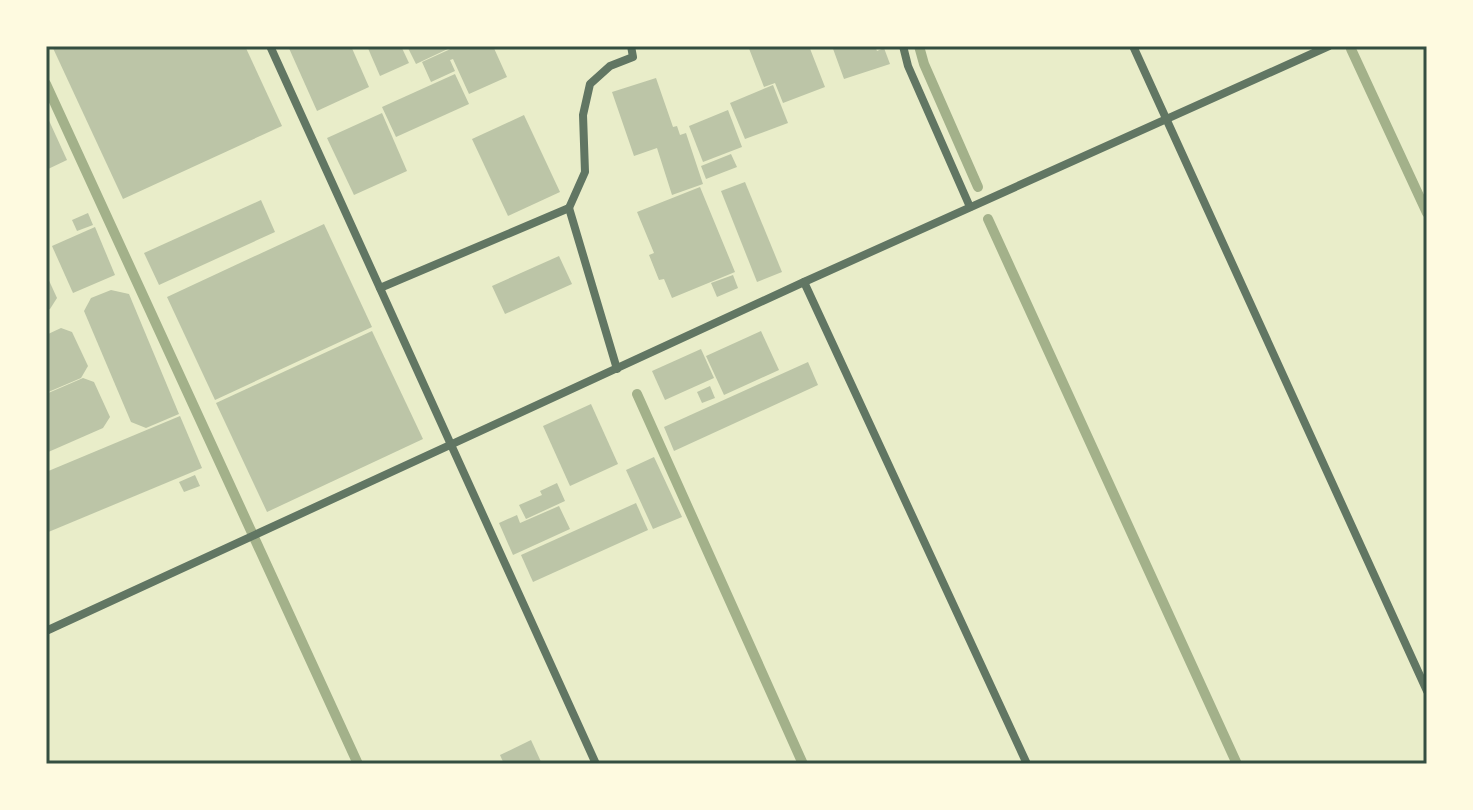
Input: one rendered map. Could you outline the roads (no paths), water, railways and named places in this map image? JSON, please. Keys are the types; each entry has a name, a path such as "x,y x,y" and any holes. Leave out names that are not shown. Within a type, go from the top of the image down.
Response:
{"street":[{"path":"270,46 596,764"},
{"path":"617,369 569,208 585,172 583,115 590,84 610,66 633,57 631,46"},
{"path":"903,46 908,66 970,207"},
{"path":"1133,46 1427,691"},
{"path":"46,631 804,282 1329,46"},
{"path":"380,288 569,208"},
{"path":"804,282 1027,764"}],"waterway":[{"path":"919,46 978,187"},
{"path":"1351,49 1427,213"},
{"path":"46,84 358,764"},
{"path":"988,219 1237,764"},
{"path":"637,394 803,764"}]}
